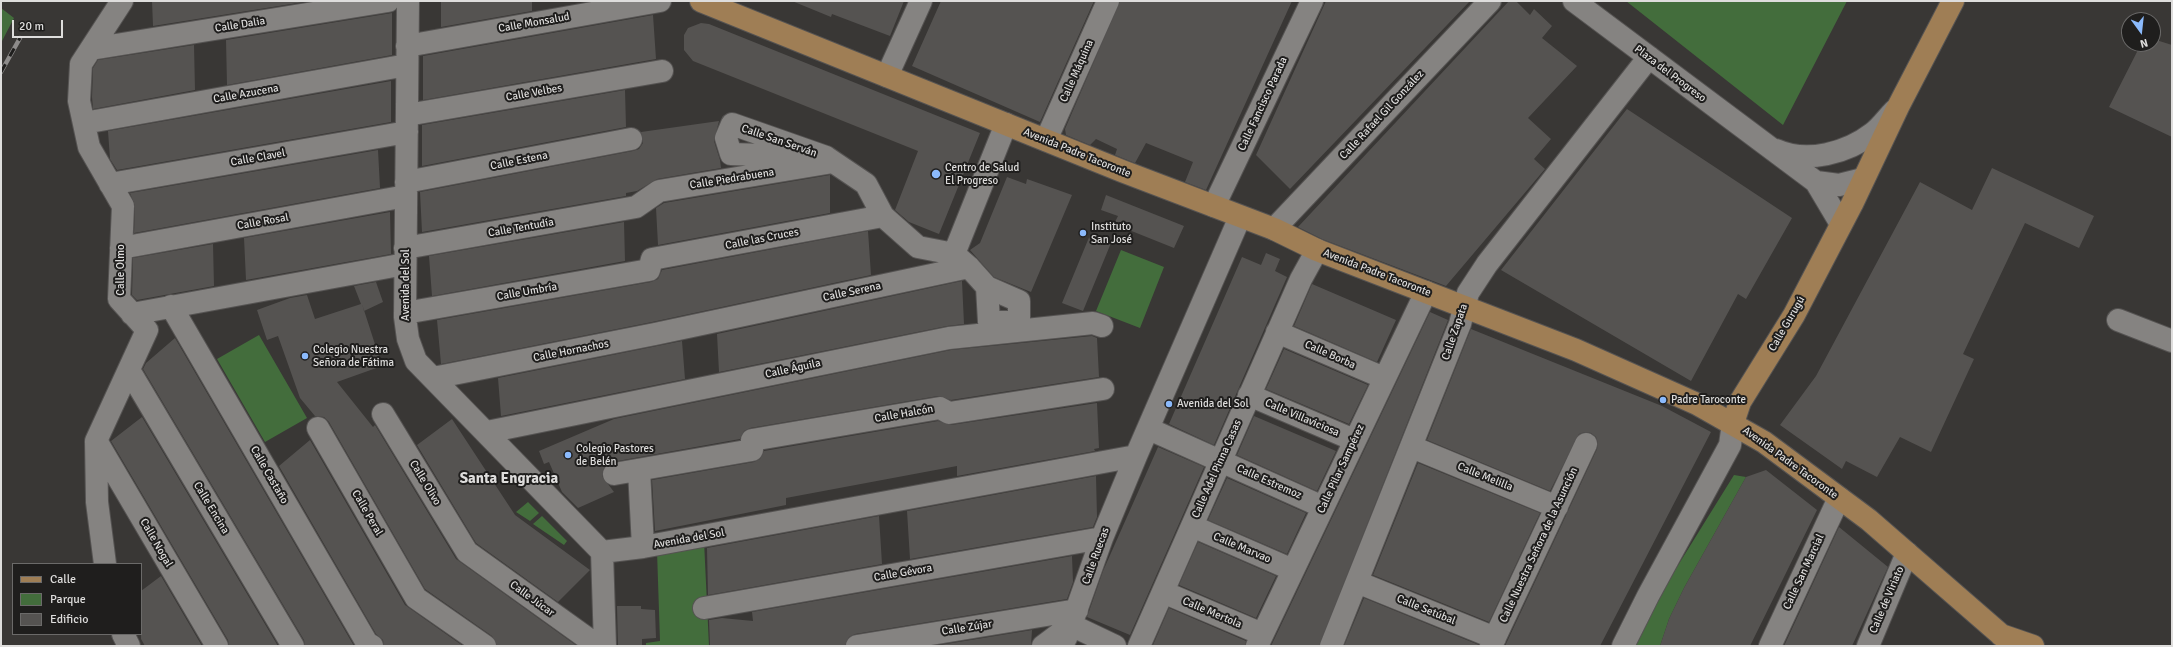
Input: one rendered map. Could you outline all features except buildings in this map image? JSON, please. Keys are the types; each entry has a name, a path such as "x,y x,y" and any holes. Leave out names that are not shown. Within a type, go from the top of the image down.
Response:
{"main road":[{"name":"Avenida Padre Tacoronte","path":"701,1 1046,140 1274,229 1317,250 1576,350 1697,404 1733,423 1764,442 1869,520 2008,641"},
{"name":"Calle Gurugú","path":"1733,423 1740,402 1794,315 1953,1"},
{"path":"2008,641 2033,646"}],"street":[{"name":"Calle Olmo","path":"106,563 97,502 96,440 147,330 119,299 123,206 89,147 79,101 81,64 122,1"},
{"name":"Calle Dalia","path":"91,49 388,1"},
{"name":"Avenida del Sol","path":"408,1 405,256 405,313 408,339 416,361 487,432 602,552 644,547 1136,456"},
{"name":"Calle Monsalud","path":"407,55 660,1"},
{"path":"887,76 921,1"},
{"name":"Calle Máquina","path":"1046,140 1108,1"},
{"name":"Calle Fancisco Parada","path":"1214,206 1312,1"},
{"name":"Calle Rafael Gil González","path":"1274,229 1490,1"},
{"name":"Plaza del Progreso","path":"1574,1 1816,182 1841,224"},
{"name":"Calle Azucena","path":"84,123 407,55"},
{"name":"Calle Zapata","path":"1331,646 1460,324 1468,293 1487,264 1649,57"},
{"name":"Calle Velbes","path":"407,124 662,71"},
{"name":"Plaza del Progreso","path":"1766,146 1785,154 1804,156 1822,155 1841,150 1858,143 1873,133 1898,107"},
{"name":"Calle Clavel","path":"110,184 407,124"},
{"name":"Calle Piedrabuena","path":"732,124 726,138 731,154 830,160"},
{"name":"Calle San Serván","path":"732,124 830,160"},
{"path":"961,260 1006,124"},
{"name":"Calle Estena","path":"406,189 631,139"},
{"path":"830,160 866,184 883,216 918,247 961,260 987,287"},
{"name":"Calle Piedrabuena","path":"636,207 659,191 830,160"},
{"name":"Plaza del Progreso","path":"1816,182 1839,185 1863,179"},
{"name":"Calle Rosal","path":"121,248 406,189"},
{"name":"Calle Tentudía","path":"132,314 636,207"},
{"name":"Calle las Cruces","path":"649,270 652,259 883,216"},
{"path":"1136,456 1240,217"},
{"name":"Calle Adel Pinna Casas","path":"1139,646 1300,279 1317,250"},
{"name":"Calle Serena","path":"708,323 961,260"},
{"name":"Calle Umbría","path":"405,313 649,270"},
{"name":"Calle Pilar Sampérez","path":"1259,640 1426,292"},
{"name":"Calle Castaño","path":"171,306 370,644"},
{"path":"2118,320 2172,341"},
{"name":"Calle Hornachos","path":"433,378 708,323"},
{"name":"Calle Águila","path":"487,432 949,338 1093,323 1102,326"},
{"name":"Calle Borba","path":"1277,332 1384,378"},
{"name":"Calle Encina","path":"129,370 293,646"},
{"name":"Calle Halcón","path":"614,474 940,408 950,413 1102,389"},
{"name":"Calle Villaviciosa","path":"1250,395 1354,440"},
{"name":"Calle Olivo","path":"383,414 467,552"},
{"name":"Calle Gurugú","path":"1623,646 1730,445 1733,423"},
{"name":"Calle Peral","path":"318,428 416,598 485,646"},
{"name":"Calle Estremoz","path":"1149,429 1323,506"},
{"name":"Calle Nogal","path":"96,440 217,646"},
{"name":"Calle Nuestra Señora de la Asunción","path":"1493,642 1586,444"},
{"name":"Calle Melilla","path":"1412,446 1557,507"},
{"name":"Calle Ruecas","path":"1062,646 1102,538 1136,456"},
{"path":"639,470 644,547"},
{"name":"Calle San Marcial","path":"1770,646 1839,498"},
{"name":"Calle Marvao","path":"1192,526 1293,570"},
{"name":"Calle Gévora","path":"704,608 1102,538"},
{"name":"Calle Júcar","path":"467,552 598,646"},
{"path":"602,552 605,646"},
{"name":"Calle de Viriato","path":"1868,646 1907,553"},
{"name":"Calle Setúbal","path":"1356,582 1493,642"},
{"name":"Calle Mertola","path":"1163,592 1259,640"},
{"path":"1043,646 1074,617 1114,646"},
{"name":"Calle Zújar","path":"857,646 1074,617"},
{"path":"124,635 129,646"}],"green space":[{"path":"1626,1 1847,1 1783,125"},
{"path":"1,8 14,18 1,43"},
{"path":"1121,250 1164,267 1140,328 1096,311"},
{"path":"259,335 307,418 265,442 217,359"},
{"path":"1734,475 1746,477 1684,588 1669,619 1660,646 1635,646 1654,604"},
{"path":"528,502 539,513 530,521 516,512"},
{"path":"542,516 567,541 564,545 533,524"},
{"path":"704,541 709,646 646,646 646,643 660,641 657,551"}],"railway":[{"path":"1,72 20,38"}],"place":[{"name":"Centro de Salud El Progreso","path":"936,174"},
{"name":"Instituto San José","path":"1083,233"},
{"name":"Colegio Nuestra Señora de Fátima","path":"305,356"},
{"name":"Padre Taroconte","path":"1663,400"},
{"name":"Avenida del Sol","path":"1169,404"},
{"name":"Colegio Pastores de Belén","path":"568,455"}],"district":[{"name":"Santa Engracia","path":"509,479"}]}
